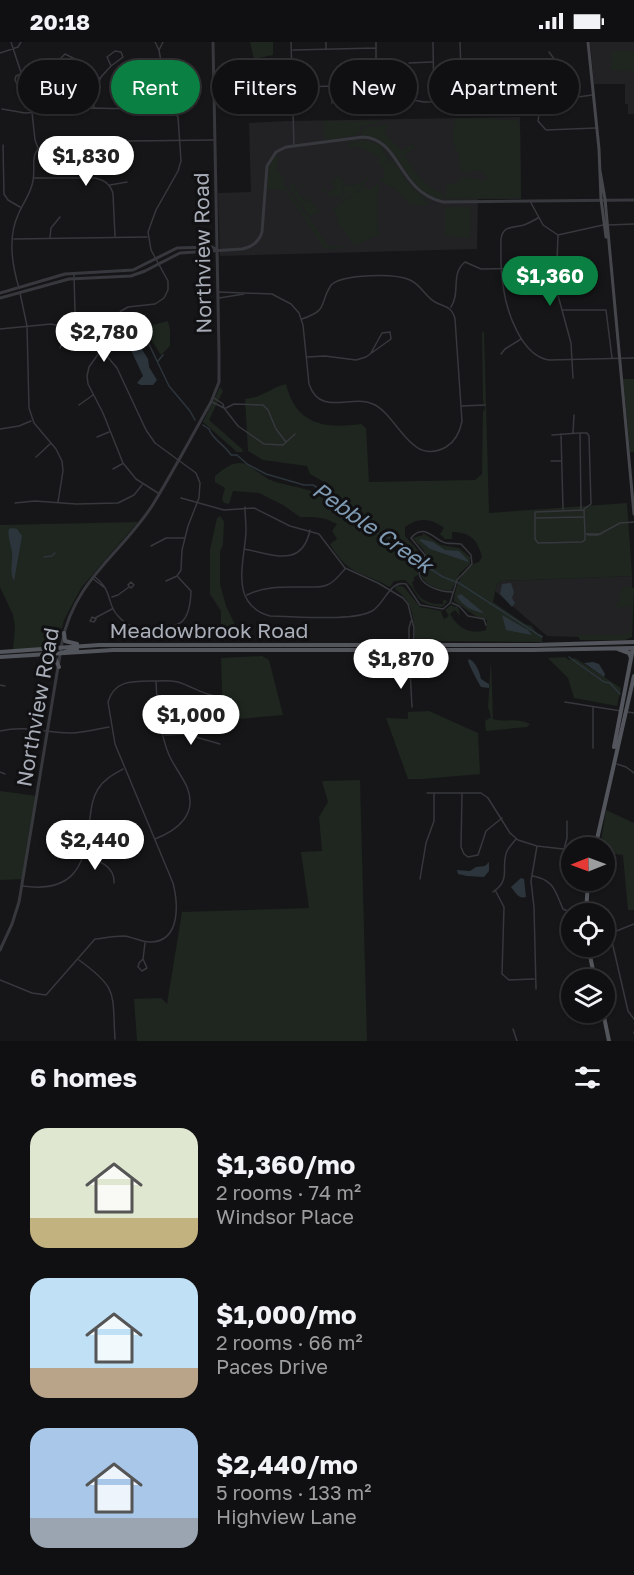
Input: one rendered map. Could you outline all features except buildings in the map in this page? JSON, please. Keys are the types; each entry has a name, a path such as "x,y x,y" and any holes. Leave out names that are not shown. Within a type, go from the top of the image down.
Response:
{"main road":[{"path":"588,42 634,514"},
{"path":"64,633 65,641 68,643 97,645"},
{"path":"597,837 623,711 634,643"},
{"name":"Meadowbrook Road","path":"97,645 411,648 634,643"},
{"path":"61,650 89,648 97,645"},
{"path":"618,648 628,653 631,665"},
{"name":"Meadowbrook Road","path":"0,652 634,648"},
{"name":"Meadowbrook Road","path":"0,657 61,650"},
{"path":"23,656 54,657 59,667"},
{"path":"623,711 634,676"},
{"path":"605,1023 609,1041"}],"street":[{"path":"11,42 18,64"},
{"path":"0,53 18,47 21,42"},
{"path":"155,42 160,60"},
{"path":"159,50 163,42"},
{"name":"Northview Road","path":"0,950 14,921 64,633 76,602 92,577 138,525 159,494 212,400 219,374 213,42"},
{"path":"291,42 292,60"},
{"path":"326,42 326,49"},
{"path":"351,42 351,49"},
{"path":"376,42 376,60"},
{"path":"433,42 433,60"},
{"path":"460,42 461,60"},
{"path":"291,50 376,48"},
{"path":"99,83 111,66 122,59 123,55 120,51 115,51 108,56 111,66"},
{"path":"549,52 555,60"},
{"path":"67,54 74,58 75,63 72,68 62,63 60,59 63,55 67,54"},
{"path":"579,97 593,95"},
{"path":"1,108 18,112"},
{"path":"32,114 34,140 38,148"},
{"path":"159,494 131,475 123,463 87,382 87,373 109,339 116,318 121,311 128,307 155,304 166,295 168,281 151,250 148,226 178,171 181,161 176,114"},
{"path":"293,114 294,146"},
{"path":"539,114 538,119 543,129"},
{"path":"543,129 553,131 596,128"},
{"path":"540,133 543,129"},
{"path":"0,293 74,278 124,277 140,271 173,250 212,247 245,249 257,241 262,229 269,162 277,151 294,146 363,137 373,138 386,146 410,182 429,197 452,202 634,200"},
{"path":"58,502 62,464 59,454 33,421 28,405 27,326 14,271 13,229 32,184 34,154 38,148 49,142 215,140"},
{"path":"3,145 4,195 21,208"},
{"path":"33,177 102,179 109,185 113,195 115,238"},
{"path":"109,185 115,182 128,182"},
{"path":"530,201 547,230 558,235 605,225 634,224"},
{"path":"50,239 51,228 60,217"},
{"path":"538,218 524,225 508,228 503,231 501,238 501,269 506,300 522,339 530,351 549,360 634,358"},
{"path":"558,235 556,288 570,337 573,378"},
{"path":"13,240 148,237"},
{"path":"450,308 455,297 457,272 466,261 473,267 481,269 556,268"},
{"path":"0,298 57,276 74,273 140,271"},
{"path":"60,348 76,309 74,273"},
{"path":"92,273 92,278"},
{"path":"218,292 269,294 282,297 295,308 302,319 309,384 317,397 329,403 358,401 373,404 385,413 411,443 423,450 440,450 453,441 460,430 461,406 455,319 450,308 435,302 417,284 402,278 389,276 344,278 331,285 319,311 302,319"},
{"path":"218,298 245,294"},
{"path":"561,311 606,310 612,358"},
{"path":"0,329 51,324 69,329 101,351 117,368 151,438 161,449 192,469 198,477 200,486 198,503 185,538 181,570 177,576 166,581"},
{"path":"306,358 325,356 354,361 363,358 371,353 391,339 390,332 382,333 371,353"},
{"path":"501,354 504,349 522,339"},
{"path":"80,405 94,395"},
{"path":"212,400 224,404 225,409 238,426 264,444 283,445 295,434"},
{"path":"225,409 234,404 263,405 268,410 276,429 287,442"},
{"path":"461,406 484,405"},
{"path":"572,434 574,415"},
{"path":"0,429 33,421"},
{"path":"97,437 110,432"},
{"path":"552,435 561,434 572,434 580,433 587,433 589,436 591,504 582,510 536,511 535,539 538,543 582,542 585,540 582,510 580,433"},
{"path":"561,434 563,510"},
{"path":"36,457 51,444"},
{"path":"551,461 562,461"},
{"path":"113,469 123,463"},
{"path":"15,503 34,501 118,503 134,495 142,484"},
{"path":"181,498 224,510 245,507 258,509 290,526 310,530 324,538 337,560 345,568 390,590 408,604 414,628 411,668"},
{"path":"245,507 246,530 240,573 246,595 252,606 260,613 270,616 363,615 377,608 390,590 399,583 405,584 420,605 440,609 450,603 456,582 472,562 471,555 461,544 444,543 426,532 413,535 411,540 425,555 419,571 430,587 453,592"},
{"path":"535,518 584,517"},
{"path":"586,534 601,534 620,522 634,522"},
{"path":"244,548 272,556 283,557 294,554 304,546 310,530"},
{"path":"151,546 166,538 185,538"},
{"path":"246,595 270,587 328,585 345,568"},
{"path":"92,577 104,584 118,616 135,628 174,627 186,616 190,608 191,591 177,576"},
{"path":"110,597 118,595 129,587"},
{"path":"450,603 459,606 468,616 484,619 486,625"},
{"path":"95,618 113,609"},
{"path":"411,621 409,628 412,707"},
{"path":"155,839 181,825 187,815 190,802 187,787 171,758 164,735 156,681"},
{"path":"0,980 26,991 46,995 95,939 124,936 145,942 159,941 166,937 176,920 176,896 173,883 115,744 108,702 116,688 129,682 176,682 218,696"},
{"path":"0,685 5,686"},
{"path":"565,702 634,713"},
{"path":"593,748 594,706"},
{"path":"0,731 25,727 78,732 111,727"},
{"path":"164,735 185,734 220,744"},
{"path":"613,763 626,767 634,773"},
{"path":"21,886 40,888 57,886 76,872 84,856 91,808 97,790 109,777 125,769"},
{"path":"0,772 5,774"},
{"path":"462,792 461,847 468,857 478,855 486,831 502,818"},
{"path":"428,793 478,792 484,795 502,818 510,833 516,838 537,846 561,850"},
{"path":"420,879 426,843 434,821 434,793"},
{"path":"567,821 567,837"},
{"path":"516,838 506,852 505,879 494,891 504,907 502,974 509,980 535,980"},
{"path":"536,989 532,876 537,846"},
{"path":"84,856 110,868 114,876 114,883"},
{"path":"532,876 546,878 561,905"},
{"path":"615,931 634,924"},
{"path":"143,959 145,942"},
{"path":"615,955 628,1011 634,1019"},
{"path":"78,960 101,977 110,987 115,1039"},
{"path":"513,1029 518,1041"}],"shaded area":[{"path":"250,42 273,42 273,55 254,59"},
{"path":"590,42 634,42 634,114 628,114 628,104 625,104 625,84 594,84"},
{"path":"612,51 634,51 634,71 611,70"},
{"path":"520,117 521,199 478,199 477,249 220,256 218,193 251,192 249,123"},
{"path":"455,118 518,120 521,198 445,199 447,182 456,185 460,178 471,177 484,181 488,177 480,169 471,172 461,171 459,154 454,142"},
{"path":"323,121 382,122 362,126 358,135 325,140"},
{"path":"387,125 384,132 401,151 412,144 415,148 404,155 425,183 443,194 442,199 417,185 386,144 375,138 361,135 363,128"},
{"path":"362,140 379,144 392,159 380,147 389,160 381,166 379,156 357,146 352,148 347,144 368,142 347,143"},
{"path":"276,155 276,158 279,157 276,168 284,180 284,185 329,246 351,247 328,249 323,246 285,190 267,189 269,166"},
{"path":"392,160 412,188 432,203 419,197 430,205 411,205 396,189 379,181 385,177 382,166 390,161 397,171"},
{"path":"338,176 344,183 341,197 328,195 322,188 324,187 328,193 335,188 331,182 333,179 335,181 333,182 336,182 334,178"},
{"path":"367,177 371,177 364,182 363,186 360,184"},
{"path":"294,182 296,191 303,186 297,191 305,201 310,197 312,201 310,199 304,202 301,198 304,203 310,200 319,211 310,217 289,187"},
{"path":"360,184 362,187 342,202 344,185"},
{"path":"377,184 380,187 377,193 378,235 356,245 351,243 352,241 336,221 339,218 333,210 365,186 369,190"},
{"path":"445,207 471,207 470,238 445,235"},
{"path":"168,321 170,346 161,355 149,337 149,326"},
{"path":"484,331 489,513 627,503 632,576 502,581 497,584 493,602 525,624 532,626 537,634 542,635 542,642 419,641 415,638 411,610 406,599 395,589 397,585 404,587 420,607 442,611 444,619 449,616 445,610 451,605 458,606 460,616 455,610 450,614 461,627 475,632 486,630 487,620 477,617 454,601 456,589 464,572 479,562 482,557 472,538 452,532 452,539 445,539 440,534 444,528 434,522 424,520 405,527 405,536 423,556 417,567 418,575 412,582 416,592 427,602 443,604 443,600 448,601 442,607 432,605 421,601 405,580 394,581 390,587 342,562 330,544 337,539 332,531 337,524 326,519 300,517 259,493 233,491 229,504 224,503 222,499 225,488 215,482 215,476 226,467 242,463 279,483 316,493 321,490 324,482 310,474 307,466 263,460 248,451 245,399 286,384 297,408 314,421 336,426 361,424 366,428 369,482 475,480 482,474 483,412 485,408 482,333"},
{"path":"133,335 148,359 149,367 157,380 153,385 137,383 143,376 130,348 125,346 130,344"},
{"path":"623,379 634,379 634,452 630,452"},
{"path":"220,387 223,391 209,420 243,452 237,452 203,422"},
{"path":"220,516 224,521 223,544 220,552 220,584 237,634 224,634 221,631 221,611 210,594 210,550 217,518"},
{"path":"138,522 81,588 64,620 58,644 54,647 13,650 15,626 13,615 0,587 0,525"},
{"path":"9,529 17,529 22,536 14,581 8,535"},
{"path":"423,533 441,545 459,548 470,557 470,564 460,573 451,591 432,586 421,576 420,569 426,555 413,538"},
{"path":"419,540 433,542 445,550 459,551 468,562 430,549"},
{"path":"632,576 632,635 608,638 547,636 495,591 497,584 502,581"},
{"path":"511,583 514,592 512,598 515,603 512,607 500,594 502,584"},
{"path":"624,586 634,588 632,637 625,640 580,640 577,634 626,635 631,633 632,608 630,606 614,608"},
{"path":"461,594 484,613 465,606 457,596"},
{"path":"502,615 528,630 532,635 506,630"},
{"path":"262,656 269,660 283,715 227,720 223,718 221,658"},
{"path":"565,657 569,660 575,658 621,688 617,706 574,698 568,678 548,658"},
{"path":"469,659 477,667 481,679 489,684 489,688 481,687 469,664"},
{"path":"491,659 493,719 525,722 530,724 527,727 486,731 485,721 491,717 488,707"},
{"path":"584,663 599,664 605,674 604,677"},
{"path":"429,711 478,733 480,774 408,779 386,718 408,719 408,712"},
{"path":"360,780 367,1041 137,1041 134,999 161,998 167,1004 182,912 309,908 301,852 322,851 319,817 328,802 322,781"},
{"path":"0,791 37,796 23,879 0,880"},
{"path":"606,810 634,823 634,910 628,910 623,855 615,854 615,837 602,837"},
{"path":"489,862 489,871 484,877 458,874 457,870 470,871 476,867 485,866"},
{"path":"521,878 524,879 526,897 519,896 511,887"}],"waterway":[{"name":"Pebble Creek","path":"147,340 169,386 195,420"},
{"path":"158,361 163,355"},
{"name":"Pebble Creek","path":"203,425 231,455 237,455 247,464 266,474 304,485 313,485 321,490 328,500 364,516 362,523 367,523 370,530 373,531 375,528 377,533 384,538 393,537 391,543 399,544 400,549 443,577 459,583 542,637"},
{"path":"44,557 55,553"},
{"name":"Pebble Creek","path":"569,657 604,682 610,683 620,694"}]}
